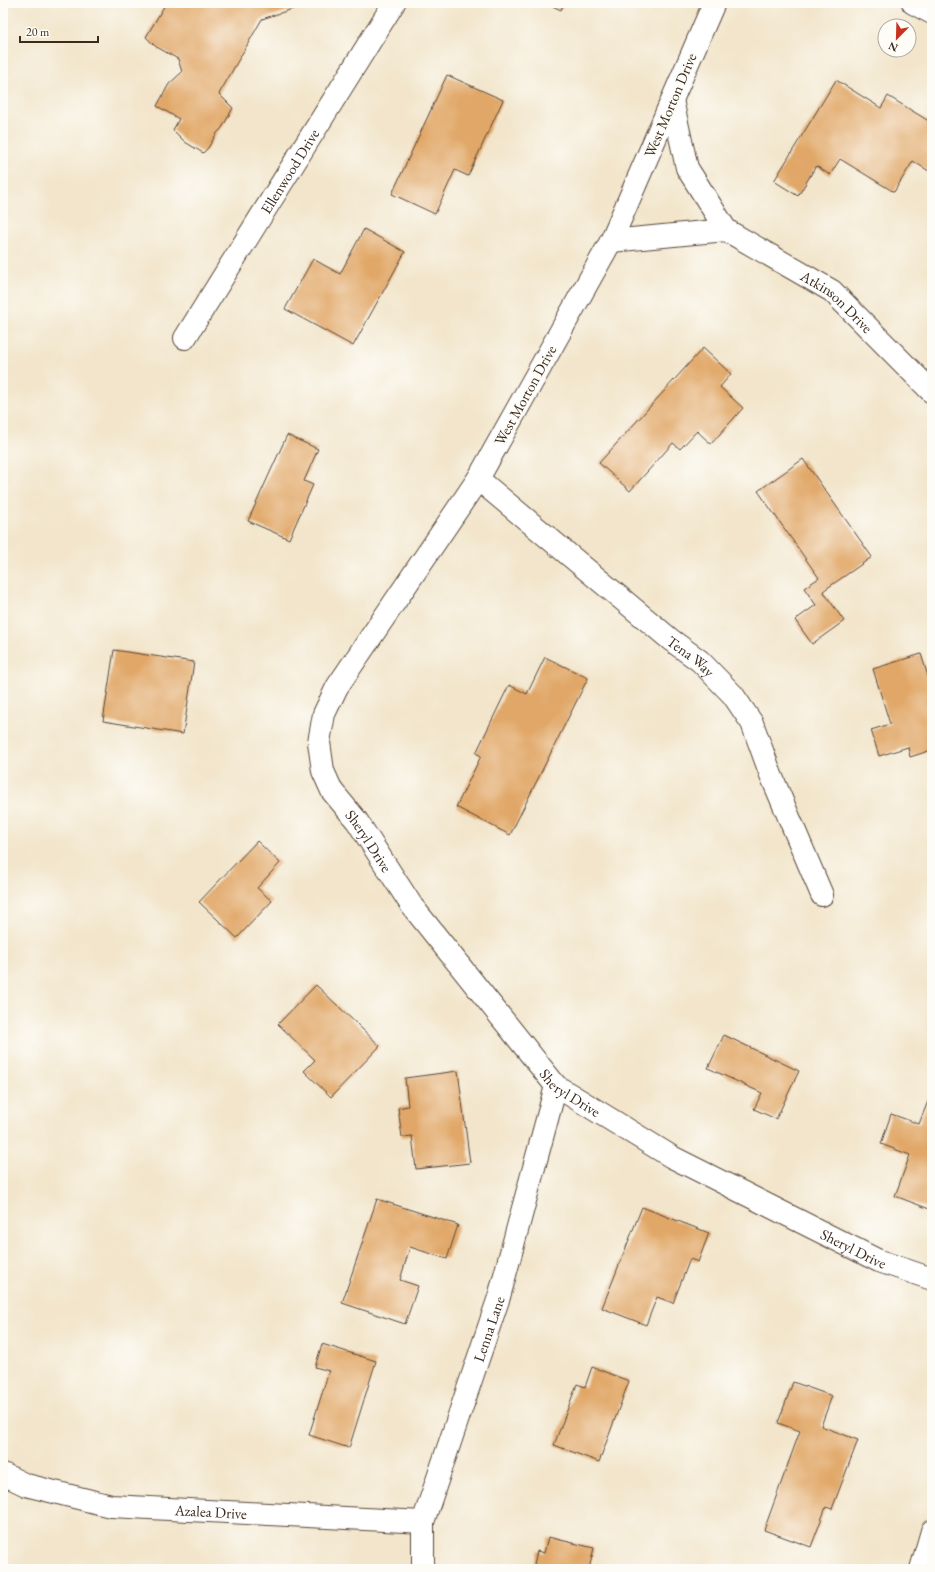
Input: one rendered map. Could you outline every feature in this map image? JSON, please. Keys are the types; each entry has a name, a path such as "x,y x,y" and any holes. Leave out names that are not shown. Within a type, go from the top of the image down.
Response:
{"street":[{"name":"Ellenwood Drive","path":"185,338 394,3"},
{"name":"West Morton Drive","path":"323,771 319,742 324,714 337,687 478,479 611,241 714,3"},
{"path":"913,3 932,14"},
{"name":"Atkinson Drive","path":"672,100 687,168 726,230 832,291 932,392"},
{"path":"611,241 726,230"},
{"name":"Tena Way","path":"478,479 671,640 700,661 733,695 752,723 771,775 822,895"},
{"name":"Sheryl Drive","path":"323,771 332,791 358,821 412,906 556,1086 679,1160 879,1261 932,1279"},
{"name":"Lenna Lane","path":"423,1569 424,1522 499,1297 556,1086"},
{"name":"Azalea Drive","path":"3,1474 26,1484 111,1506 424,1522"},
{"path":"921,1569 932,1531"}],"building":[{"path":"166,3 311,3 262,19 219,94 233,108 222,128 203,153 185,142 173,130 179,119 157,106 169,84 182,72 178,59 155,46 146,37"},
{"path":"546,3 564,3 561,10"},
{"path":"447,75 503,100 468,176 455,170 435,214 392,194"},
{"path":"836,80 881,108 888,96 932,123 932,173 913,161 894,192 840,159 830,175 816,166 798,196 774,181"},
{"path":"364,229 405,252 353,346 285,309 313,259 340,274"},
{"path":"703,348 731,374 720,387 743,408 711,444 697,431 680,449 673,443 630,491 599,463"},
{"path":"287,435 318,449 304,481 313,485 289,539 248,521"},
{"path":"803,459 872,557 823,591 844,621 812,644 795,620 816,605 804,588 819,578 758,491"},
{"path":"114,650 194,662 183,734 103,721"},
{"path":"921,654 932,689 932,750 910,757 908,747 879,756 871,730 890,724 873,669"},
{"path":"545,657 588,678 510,835 456,807 481,756 476,753 509,685 527,694"},
{"path":"257,841 280,863 257,888 272,901 237,938 199,902"},
{"path":"316,985 380,1046 331,1097 304,1071 315,1060 278,1024"},
{"path":"724,1035 799,1071 776,1119 754,1109 762,1093 708,1068"},
{"path":"458,1071 470,1163 416,1169 412,1136 402,1137 398,1108 408,1106 405,1078"},
{"path":"932,1091 932,1210 895,1196 910,1155 881,1144 891,1114 919,1124"},
{"path":"377,1199 458,1225 447,1259 410,1247 400,1280 418,1286 405,1324 342,1303"},
{"path":"642,1207 709,1233 698,1262 690,1259 673,1303 657,1297 646,1325 602,1308"},
{"path":"322,1344 376,1361 349,1448 309,1435 329,1371 315,1367"},
{"path":"592,1367 629,1381 599,1462 554,1445 577,1384 585,1387"},
{"path":"793,1382 832,1396 821,1426 858,1440 832,1509 826,1507 811,1547 764,1530 800,1431 778,1423"},
{"path":"548,1537 594,1548 589,1569 533,1569 537,1551 544,1553"}]}
